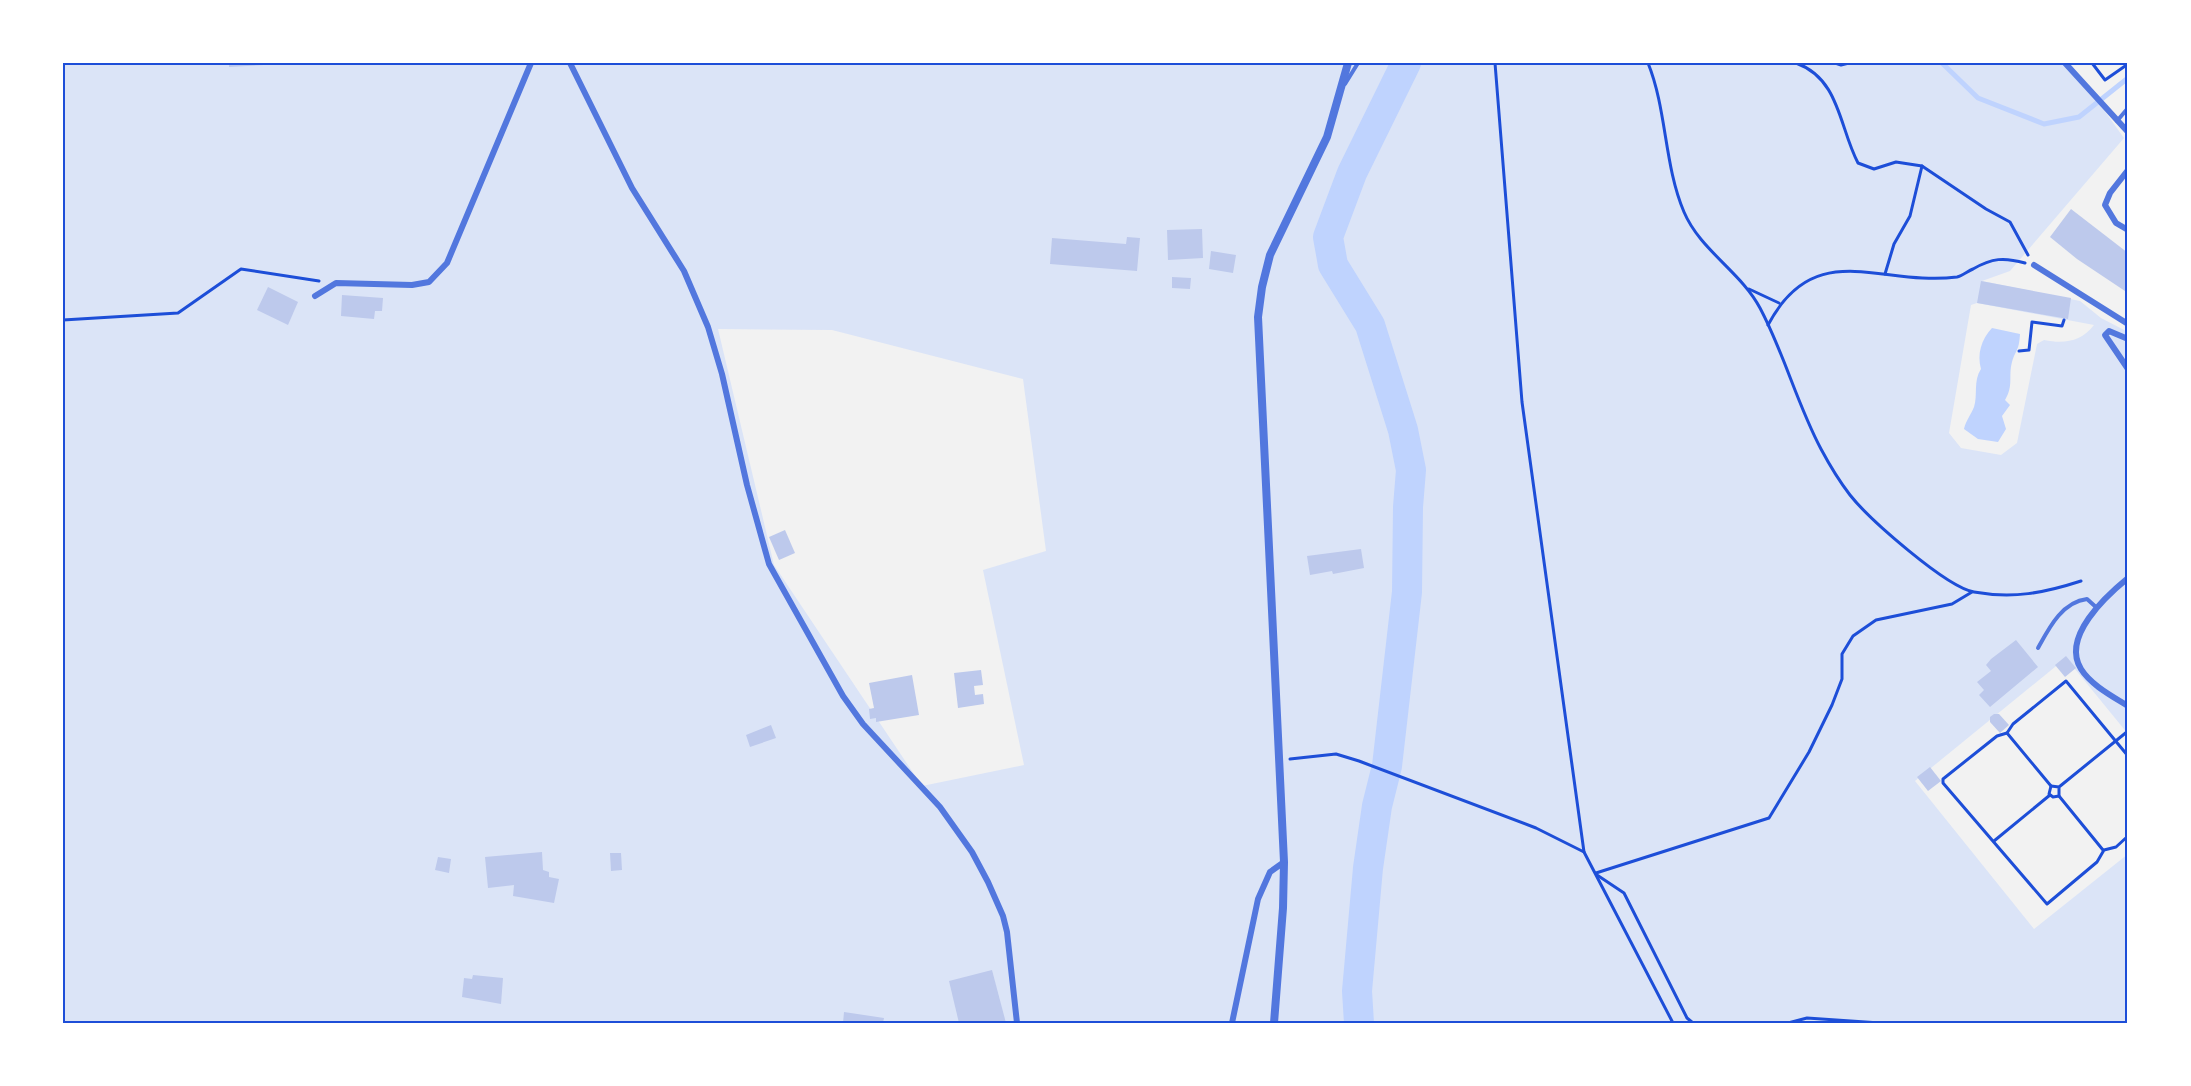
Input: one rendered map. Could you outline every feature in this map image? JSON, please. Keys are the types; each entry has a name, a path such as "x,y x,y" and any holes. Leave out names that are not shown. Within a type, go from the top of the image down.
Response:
{"street":[{"path":"315,296 336,283 412,285 429,282 439,274 447,263 531,63"},
{"path":"570,63 632,188 684,271 700,306 722,374 747,485 769,564 843,696 863,724 940,807 972,852 988,882 1003,916 1017,1023"},
{"path":"1274,1023 1283,908 1284,862 1258,317 1262,286 1270,255 1327,137 1348,63"},
{"path":"2065,63 2128,132"},
{"path":"2128,170 2105,205 2116,223 2128,230"},
{"path":"2034,265 2128,324"},
{"path":"2128,339 2109,330 2105,335 2128,369"},
{"path":"2128,578 2097,608 2082,629 2074,651 2080,669 2096,685 2128,706"},
{"path":"1232,1023 1258,899 1270,872 1284,862"}],"lane":[{"path":"1340,93 1358,63"},
{"path":"2116,121 2128,108"},
{"path":"2038,648 2063,610 2074,600 2087,598 2097,608"}],"path":[{"path":"1495,63 1522,402 1584,852 1673,1023"},
{"path":"1648,63 1656,83 1663,133 1684,212 1694,230 1753,293 1779,303"},
{"path":"1796,63 1822,80 1837,105 1849,146 1858,163 1874,169 1896,162 1922,166 1986,209 2010,222 2034,265"},
{"path":"1835,63 1841,65 1849,63"},
{"path":"2092,63 2105,80 2128,64"},
{"path":"1885,274 1894,244 1910,216 1922,166"},
{"path":"1768,325 1779,303 1799,285 1827,273 1849,270 1959,277 1990,260 2008,258 2034,265"},
{"path":"63,320 178,313 241,269 336,283"},
{"path":"1743,283 1760,307 1821,450 1851,495 1934,570 1972,592 2014,595 2044,594 2081,581"},
{"path":"2019,351 2029,350 2032,322 2062,326 2064,320"},
{"path":"1596,874 1769,818 1809,752 1832,705 1842,679 1842,654 1853,636 1876,620 1952,604 1972,592"},
{"path":"2128,756 2067,681 2013,724 2007,733 1997,736 1943,779 1942,783 2047,904 2097,862 2104,850 2116,847 2128,836"},
{"path":"2059,796 2060,787 2128,730"},
{"path":"2007,733 2051,786 2060,787"},
{"path":"1279,760 1336,754 1536,828 1584,852"},
{"path":"1994,841 2050,795 2051,786"},
{"path":"2050,795 2059,796 2104,850"},
{"path":"1596,874 1624,893 1687,1018 1693,1023"},
{"path":"1788,1023 1807,1018 1880,1023"}],"shaded area":[{"path":"63,63 2070,63 2124,138 2010,271 1982,281 2080,301 2101,318 2128,332 2128,734 2066,658 1915,781 2034,929 2128,854 2128,1023 63,1023","holes":["1977,303 2094,325 2078,338 2058,342 2044,340 2037,344 2017,443 2001,455 1961,448 1949,433 1971,305","718,329 832,330 1023,379 1046,551 983,570 1024,765 922,786 774,565"]}],"water":[{"path":"1992,328 2020,334 2005,400 2010,405 2002,416 2006,429 1998,442 1978,439 1964,429 1974,407 1977,378 1981,369 1979,358 1981,347"}],"building":[{"path":"229,63 263,63 264,65 229,67"},
{"path":"2071,209 2128,253 2128,293 2077,259 2050,237"},
{"path":"1202,229 1203,258 1168,260 1167,230"},
{"path":"1127,237 1140,238 1137,271 1050,264 1052,238 1126,244"},
{"path":"1211,251 1236,255 1233,273 1209,269"},
{"path":"1172,277 1191,278 1190,289 1172,288"},
{"path":"1981,281 2071,298 2068,319 1977,303"},
{"path":"268,287 298,302 288,325 257,310"},
{"path":"342,295 383,298 382,311 375,311 374,319 341,316"},
{"path":"785,530 795,553 779,560 769,537"},
{"path":"1361,549 1364,568 1333,574 1332,571 1310,575 1307,556"},
{"path":"2016,640 2038,667 1990,707 1979,695 1984,690 1977,682 1991,671 1986,665 1991,659"},
{"path":"2066,656 2076,668 2065,677 2055,665"},
{"path":"981,670 983,685 974,686 975,695 983,694 984,704 958,708 954,673"},
{"path":"912,675 919,715 876,722 876,718 870,719 869,709 874,708 869,683"},
{"path":"1999,714 2009,725 2000,733 1990,722 1990,717"},
{"path":"771,725 776,738 750,747 746,735"},
{"path":"1930,767 1941,781 1928,791 1917,777"},
{"path":"542,852 543,870 549,872 549,877 559,879 554,903 513,896 514,885 488,888 485,857"},
{"path":"610,853 621,853 622,870 611,871"},
{"path":"438,857 451,859 449,873 435,870"},
{"path":"992,970 1006,1023 959,1023 949,981"},
{"path":"473,975 503,978 501,1004 462,997 464,978 472,979"},
{"path":"844,1012 884,1018 883,1023 843,1023"}],"waterway":[{"path":"1359,1023 1357,991 1368,868 1377,806 1387,766 1407,592 1411,470 1403,430 1370,325 1333,265 1328,237 1352,173 1406,63"},
{"path":"1942,63 1978,98 2044,124 2079,117 2128,78"}]}
